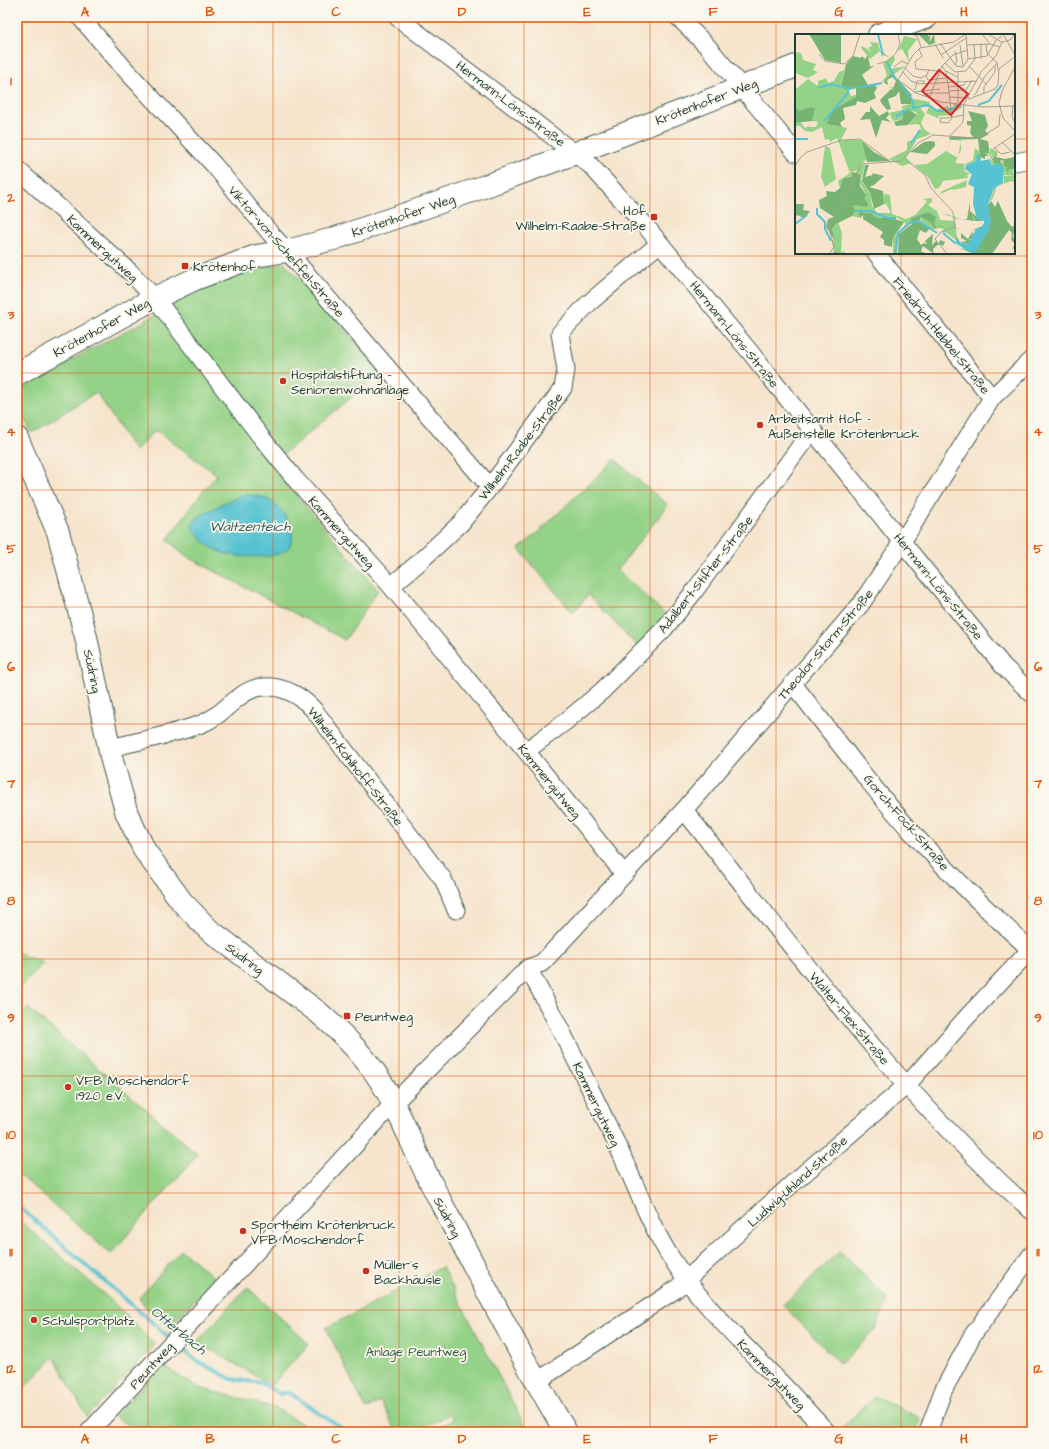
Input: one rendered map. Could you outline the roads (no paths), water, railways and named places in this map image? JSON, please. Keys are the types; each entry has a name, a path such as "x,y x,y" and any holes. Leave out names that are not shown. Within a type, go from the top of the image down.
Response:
{"street":[{"name":"Viktor-von-Scheffel-Straße","path":"80,17 124,68 214,165 270,233 287,250 490,487"},
{"name":"Hermann-Löns-Straße","path":"397,17 590,164 660,243 750,352 1003,666 1032,694"},
{"path":"678,17 709,48 795,152"},
{"path":"882,34 927,17"},
{"name":"Krötenhofer Weg","path":"17,374 155,298 195,279 256,256 333,239 576,153 795,66"},
{"path":"1015,162 1032,159"},
{"name":"Kammergutweg","path":"17,170 130,272 155,298 292,475 391,586 624,874"},
{"name":"Wilhelm-Raabe-Straße","path":"391,586 461,523 490,487 563,388 566,370 560,333 589,303 660,243"},
{"name":"Friedrich-Hebbel-Straße","path":"877,254 992,398"},
{"name":"Theodor-Storm-Straße","path":"624,874 684,810 861,604 902,542 992,398 1032,359"},
{"name":"Adalbert-Stifter-Straße","path":"526,751 565,722 602,691 664,629 698,587 812,430"},
{"name":"Südring","path":"17,438 58,532 86,637 109,748 127,814 145,851 182,902 208,929 319,1013 335,1027 357,1049 380,1080 431,1184 536,1382 566,1432"},
{"name":"Gorch-Fock-Straße","path":"793,684 889,806 920,841 981,904 1031,950"},
{"name":"Wilhelm-Kohlhoff-Straße","path":"109,748 203,724 248,691 259,687 268,686 285,690 306,702 314,710 444,880 456,910"},
{"name":"Walter-Flex-Straße","path":"684,810 855,1025 907,1085 965,1149 1032,1211"},
{"path":"528,968 542,963 624,874"},
{"name":"Ludwig-Uhland-Straße","path":"536,1382 669,1294 686,1280 793,1183 907,1085 967,1017 1031,950"},
{"name":"Kammergutweg","path":"528,968 588,1083 669,1254 686,1280 750,1353 827,1432"},
{"name":"Peuntweg","path":"89,1432 393,1104 528,968"},
{"path":"928,1432 943,1391 972,1336 1032,1254"}],"water":[{"name":"Waltzenteich","path":"246,494 267,499 284,514 291,529 292,536 291,543 287,549 275,555 258,557 225,553 216,550 205,543 191,526 199,516"}],"waterway":[{"name":"Otterbach","path":"17,1205 171,1339"},
{"name":"Otterbach","path":"176,1343 194,1359 231,1379 262,1383 280,1394 288,1392 347,1432"}],"place":[{"name":"Hof Wilhelm-Raabe-Straße","path":"654,217"},
{"name":"Krötenhof","path":"185,266"},
{"name":"Hospitalstiftung - Seniorenwohnanlage","path":"283,381"},
{"name":"Arbeitsamt Hof - Außenstelle Krötenbruck","path":"760,425"},
{"name":"Peuntweg","path":"347,1016"},
{"name":"VFB Moschendorf 1920 e.V.","path":"68,1087"},
{"name":"Sportheim Krötenbruck VFB Moschendorf","path":"243,1231"},
{"name":"Müller´s Backhäusle","path":"366,1271"},
{"name":"Schulsportplatz","path":"34,1320"}],"park label":[{"name":"Anlage Peuntweg","path":"416,1351"}]}
